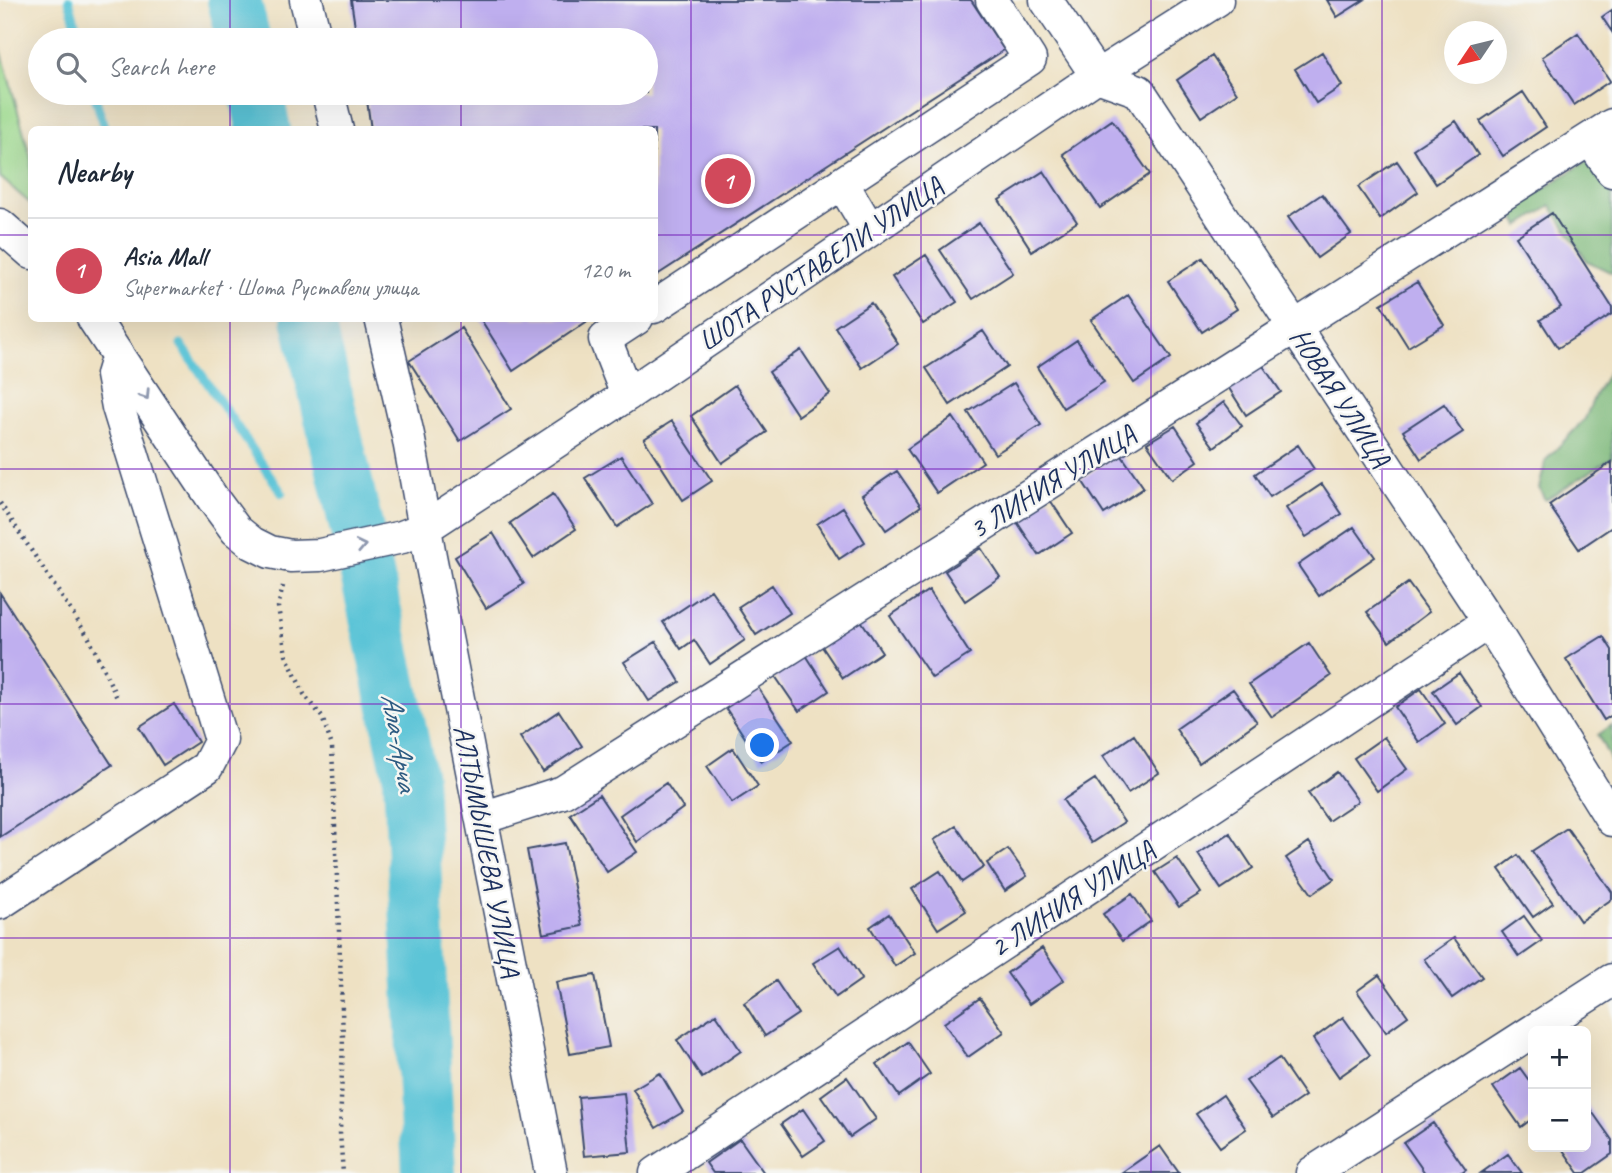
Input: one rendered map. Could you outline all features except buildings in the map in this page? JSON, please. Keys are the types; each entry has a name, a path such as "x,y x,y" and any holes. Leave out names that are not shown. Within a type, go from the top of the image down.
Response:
{"street":[{"path":"306,0 313,28"},
{"path":"658,304 1030,58 992,0"},
{"path":"1046,0 1097,76"},
{"name":"ШОТА РУСТАВЕЛИ УЛИЦА","path":"414,533 627,395 1097,76 1217,0"},
{"name":"НОВАЯ УЛИЦА","path":"1097,76 1139,91 1489,622 1611,818"},
{"path":"331,105 336,126"},
{"path":"1601,132 1612,172"},
{"name":"3 ЛИНИЯ УЛИЦА","path":"482,818 563,792 1601,132"},
{"path":"842,183 870,230"},
{"path":"0,226 28,250"},
{"path":"96,322 214,499 236,530 252,543 270,552 306,555 414,533"},
{"name":"АЛТЫМЫШЕВА УЛИЦА","path":"382,322 408,435 414,533 482,818 551,1173"},
{"path":"627,395 605,339 630,322"},
{"path":"0,904 207,767 221,740 118,407 112,375 118,355"},
{"name":"2 ЛИНИЯ УЛИЦА","path":"656,1173 1489,622"},
{"path":"1312,1173 1612,980"}],"path":[{"path":"0,503 89,638 118,700"},
{"path":"306,555 278,607 286,655 304,694 322,717 332,746 342,1015 340,1133 343,1173"}],"green space":[{"path":"0,46 28,148 28,201 0,177"},
{"path":"1612,145 1612,273 1587,261 1551,206 1519,226 1511,210"},
{"path":"1612,366 1612,458 1545,500 1539,488 1546,460 1585,419"},
{"path":"1612,725 1612,763 1598,735"}],"waterway":[{"path":"69,0 77,28"},
{"name":"Ала-Арча","path":"234,0 241,28"},
{"path":"98,105 104,126"},
{"name":"Ала-Арча","path":"259,105 263,126"},
{"name":"Ала-Арча","path":"309,322 367,574 410,778 429,1173"},
{"path":"181,344 282,493"}],"place":[{"name":"Asia Mall","path":"728,181"}]}
